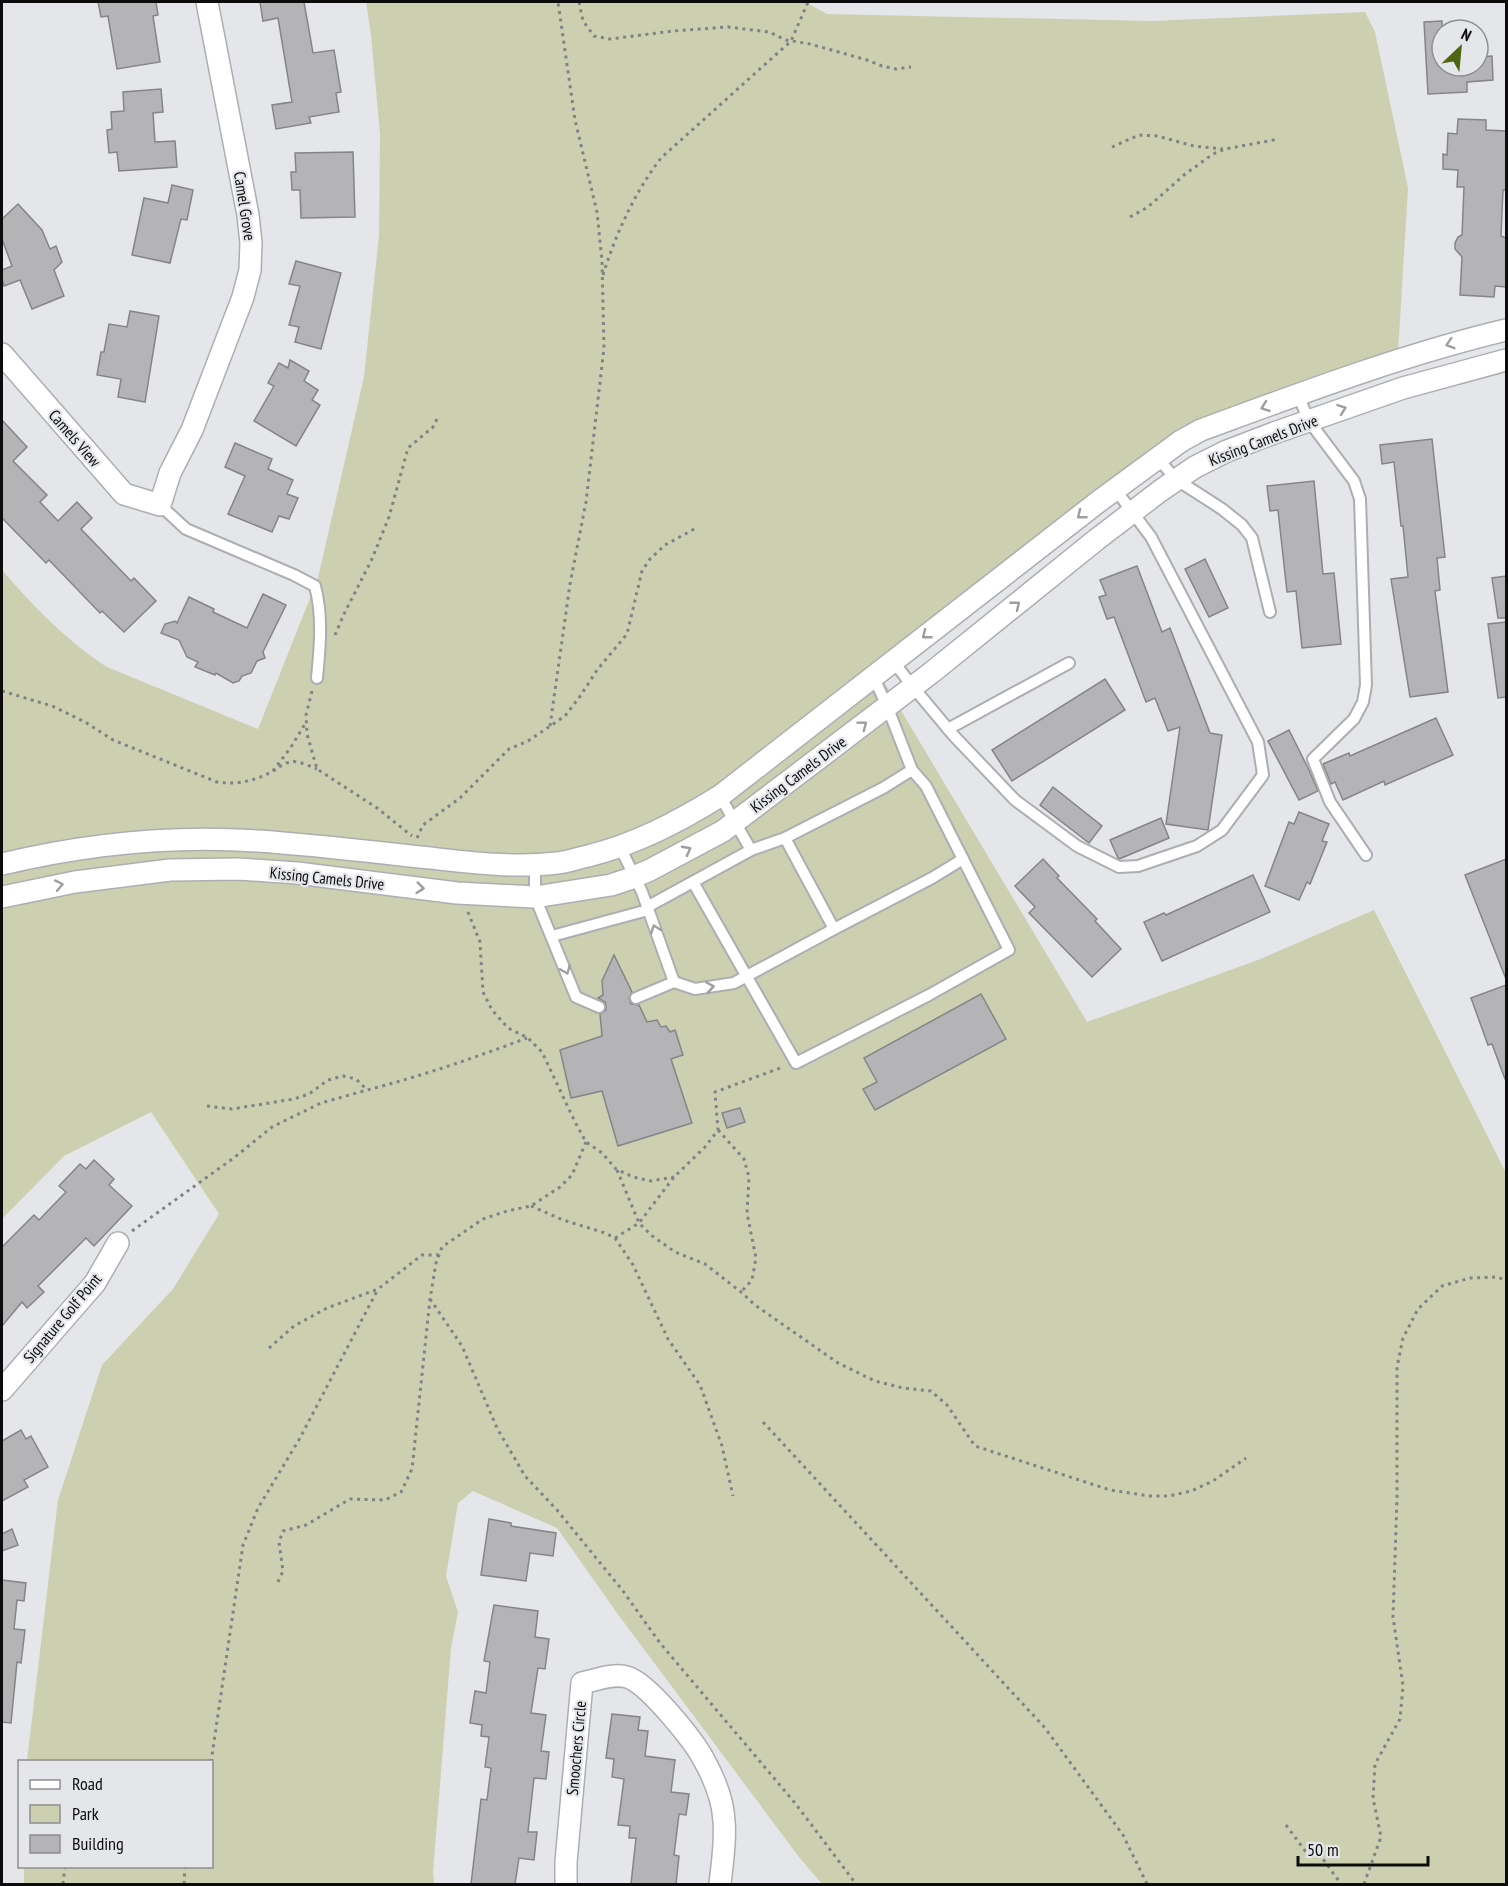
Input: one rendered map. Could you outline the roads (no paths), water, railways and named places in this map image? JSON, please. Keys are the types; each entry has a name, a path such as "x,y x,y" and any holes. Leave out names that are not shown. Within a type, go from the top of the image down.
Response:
{"street":[{"name":"Camel Grove","path":"160,505 170,473 192,430 235,319 250,270 252,243 248,215 207,2"},
{"name":"Kissing Camels Drive","path":"2,864 73,849 187,839 259,841 519,866 560,863 620,847 666,827 720,796 1115,489 1181,441 1201,430 1416,354 1506,330"},
{"name":"Camels View","path":"2,354 124,494 160,505"},
{"name":"Kissing Camels Drive","path":"2,897 75,882 170,870 239,869 297,873 457,893 535,897 611,885 635,877 734,823 913,687 1133,512 1196,467 1227,452 1403,388 1506,360"},
{"name":"Signature Golf Point","path":"2,1390 95,1283 118,1243"},
{"name":"Smoochers Circle","path":"566,1884 582,1683 615,1676 628,1677 655,1697 703,1759 720,1796 724,1820 720,1884"}],"lane":[{"path":"1298,395 1310,421 1354,481 1360,499 1366,685 1363,702 1354,719 1313,759 1330,802 1366,855"},
{"path":"1157,458 1177,480 1242,525 1252,538 1270,612"},
{"path":"893,661 948,729 1015,800 1077,846 1119,867 1138,866 1197,846 1221,830 1263,775 1257,742 1151,537 1115,489"},
{"path":"160,505 186,529 315,586 321,635 317,678"},
{"path":"948,729 1069,663"},
{"path":"693,882 796,1063 929,995 1009,950 926,786 912,770 873,676"},
{"path":"552,936 648,908 751,850 785,838 884,788 912,770"},
{"path":"720,796 751,850"},
{"path":"785,838 834,929"},
{"path":"620,847 648,908 674,982"},
{"path":"636,998 674,982 695,990 734,983 932,878 963,859"},
{"path":"535,865 535,897 576,997 599,1007"}]}
